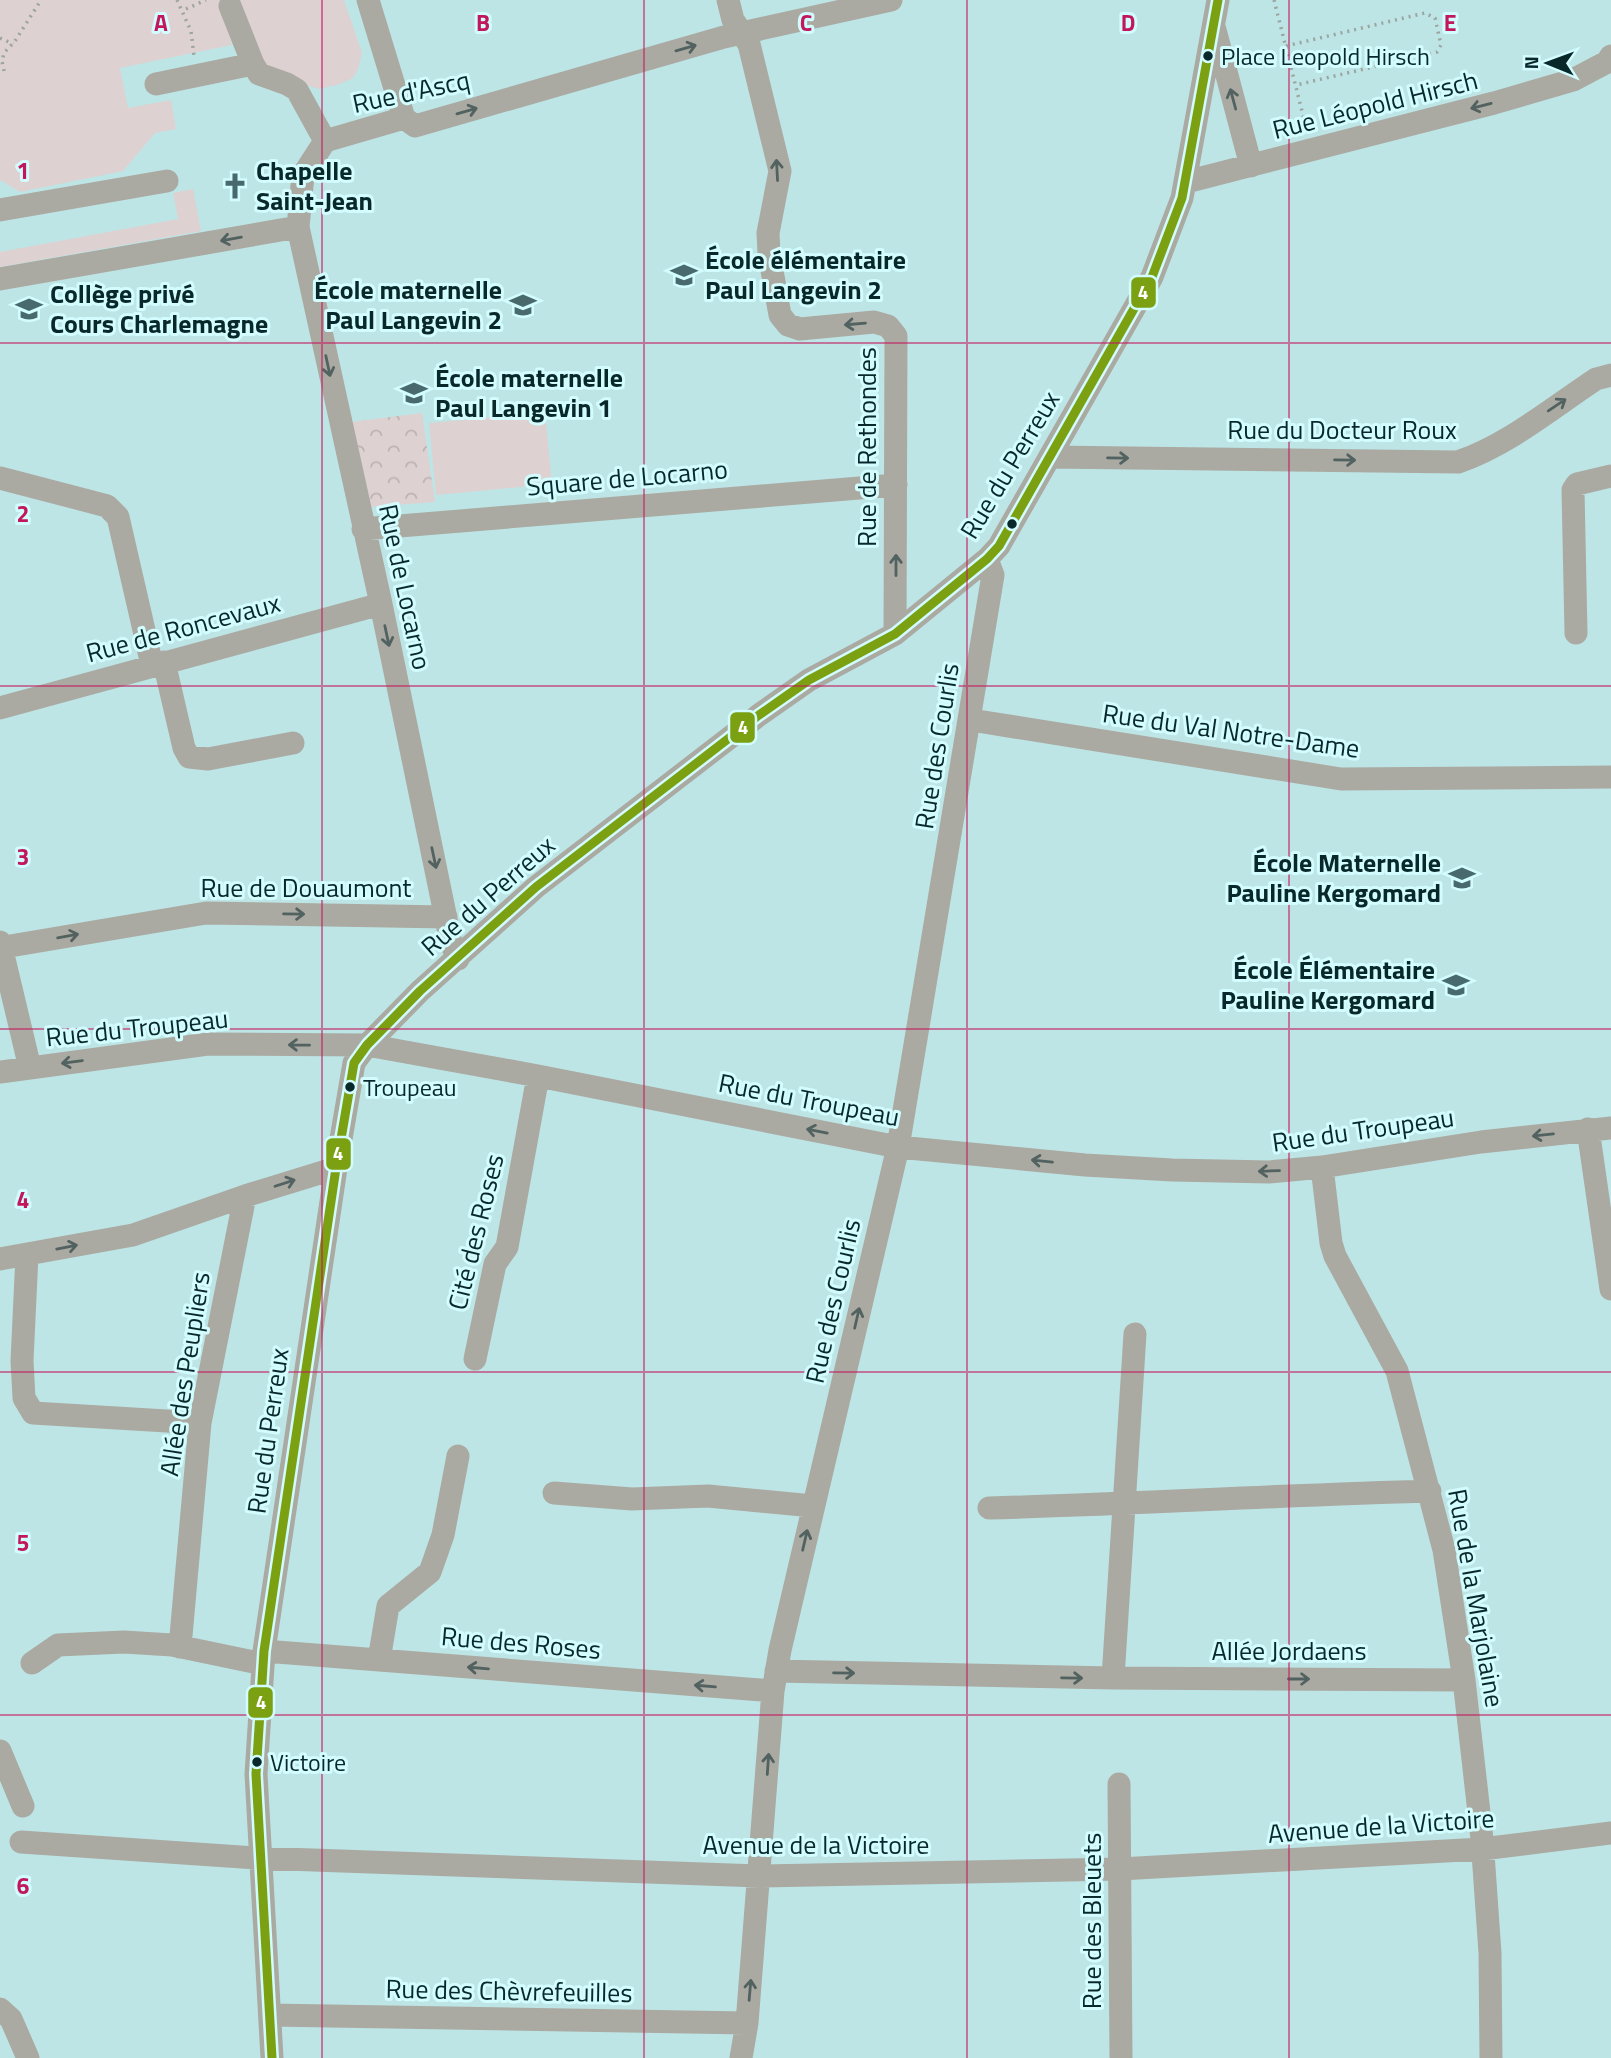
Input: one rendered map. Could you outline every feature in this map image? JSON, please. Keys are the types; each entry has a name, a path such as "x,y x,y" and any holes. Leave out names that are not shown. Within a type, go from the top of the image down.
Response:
{"street":[{"path":"368,0 404,118"},
{"name":"Rue de Rethondes","path":"728,0 733,20 750,44 780,171 768,233 780,315 788,325 800,329 874,322 888,326 896,336 895,634"},
{"name":"Rue d'Ascq","path":"298,227 303,175 325,141 404,118 415,126 741,33 891,0"},
{"name":"Rue du Perreux","path":"272,2058 256,1774 263,1657 354,1063 367,1045 420,992 536,887 759,715 809,680 895,634 987,559 999,546 1152,277 1171,231 1186,182 1218,0"},
{"path":"230,6 259,74 297,90 325,141"},
{"path":"1214,23 1251,166"},
{"name":"Rue Léopold Hirsch","path":"1186,182 1573,80 1607,62 1611,56"},
{"path":"156,83 253,64"},
{"path":"5,204 167,181"},
{"path":"0,279 298,227"},
{"name":"Rue de Locarno","path":"298,227 381,604 451,943 458,959"},
{"name":"Rue du Docteur Roux","path":"1049,457 1458,462 1497,445 1597,379 1611,375"},
{"path":"1576,633 1573,490 1577,484 1611,476"},
{"path":"0,478 107,506 118,517 158,664 189,757 208,759 293,743"},
{"name":"Square de Locarno","path":"363,529 896,485"},
{"name":"Rue des Courlis","path":"741,2058 747,2023 775,1681 813,1506 898,1147 993,575 987,559"},
{"name":"Rue de Roncevaux","path":"0,708 381,604"},
{"name":"Rue du Val Notre-Dame","path":"971,720 1341,779 1611,777"},
{"name":"Rue de Douaumont","path":"1,949 206,913 446,916"},
{"path":"1,949 30,1068"},
{"name":"Rue du Troupeau","path":"0,1072 208,1044 367,1045 898,1147 1085,1165 1160,1169 1269,1172 1322,1167 1481,1142 1611,1128"},
{"name":"Cité des Roses","path":"475,1359 495,1264 507,1247 538,1076"},
{"path":"1588,1129 1611,1289"},
{"name":"Rue de la Marjolaine","path":"1322,1167 1335,1256 1397,1371 1444,1550 1464,1681 1482,1849 1490,1953 1491,2058"},
{"path":"0,1259 133,1235 244,1196 336,1168"},
{"name":"Allée des Peupliers","path":"180,1647 200,1423 244,1196"},
{"path":"27,1255 22,1361 24,1398 33,1413 200,1423"},
{"path":"1114,1678 1135,1334"},
{"path":"379,1660 388,1605 430,1572 443,1535 458,1456"},
{"path":"989,1508 1430,1491"},
{"path":"554,1493 632,1499 708,1496 813,1506"},
{"name":"Rue des Roses","path":"32,1663 58,1645 124,1642 263,1657 379,1660 775,1681"},
{"name":"Allée Jordaens","path":"775,1681 1114,1678 1464,1681"},
{"path":"0,1751 23,1806"},
{"name":"Rue des Bleuets","path":"1119,1784 1121,2058"},
{"name":"Avenue de la Victoire","path":"21,1842 259,1858 759,1876 1120,1869 1482,1849 1611,1833"},
{"path":"0,2009 11,2019 28,2058"},
{"name":"Rue des Chèvrefeuilles","path":"270,2015 747,2023"}],"path":[{"path":"4,71 4,53 13,44 41,0"},
{"path":"177,0 191,31 196,76"},
{"path":"186,9 205,0"},
{"path":"1274,0 1312,150"},
{"path":"1286,46 1425,13 1434,18 1441,45 1437,52 1296,85"},
{"path":"0,38 13,44"}],"green space":[{"path":"0,0 344,0 362,53 353,78 318,89 263,70 222,9 232,45 120,68 128,108 171,100 176,129 155,133 123,171 20,192 0,180"},
{"path":"193,189 201,231 0,267 0,252 178,219 173,193"},
{"path":"545,412 552,484 436,495 429,423"},
{"path":"422,413 435,502 370,507 351,422"}],"transit line":[{"name":"4","path":"272,2058 256,1774 264,1651 354,1063 367,1045 420,991 536,887 759,715 809,680 895,634 987,559 999,546 1152,277 1182,198 1218,0"}],"place":[{"name":"Place Leopold Hirsch","path":"1208,56"},
{"name":"Chapelle Saint-Jean","path":"235,186"},
{"name":"École élémentaire Paul Langevin 2","path":"684,275"},
{"name":"École maternelle Paul Langevin 2","path":"523,305"},
{"name":"Collège privé Cours Charlemagne","path":"29,309"},
{"name":"École maternelle Paul Langevin 1","path":"414,393"},
{"name":"École Maternelle Pauline Kergomard","path":"1462,878"},
{"name":"École Élémentaire Pauline Kergomard","path":"1456,985"},
{"name":"Troupeau","path":"350,1087"},
{"name":"Victoire","path":"257,1762"}]}
